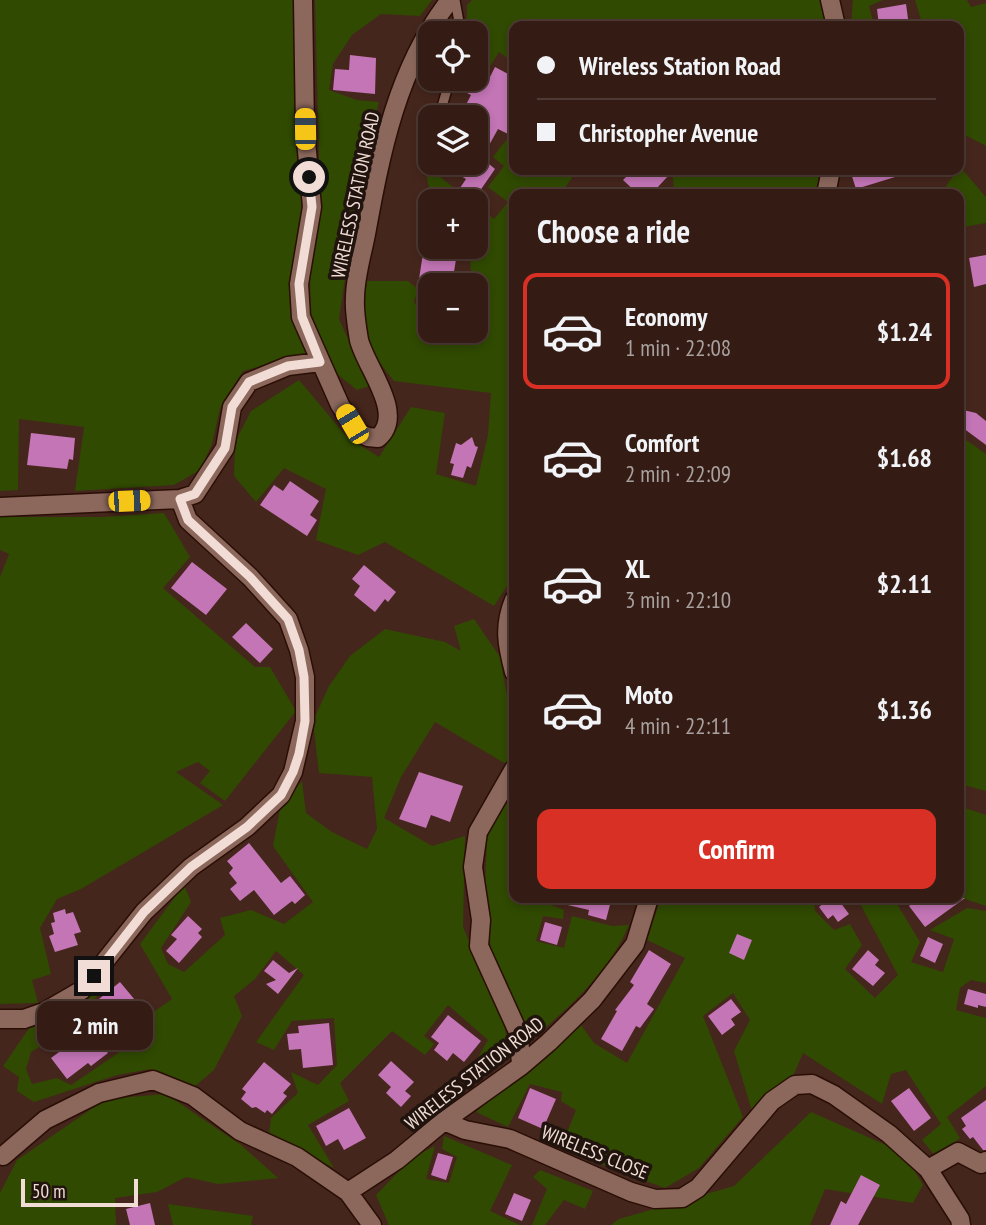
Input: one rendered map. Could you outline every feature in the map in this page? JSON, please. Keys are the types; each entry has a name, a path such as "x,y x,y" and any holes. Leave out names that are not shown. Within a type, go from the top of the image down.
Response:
{"street":[{"name":"WIRELESS STATION ROAD","path":"303,0 305,129 312,207 299,284 302,317 340,405 359,433 378,438 385,432 388,409 360,342 355,297 380,156 403,82 435,19 450,0"},
{"path":"830,0 835,21"},
{"path":"0,507 180,499 195,494 225,448 232,407 249,382 288,366 320,362"},
{"path":"0,1019 24,1019 44,1013 82,990 144,912 191,867 247,827 281,795 293,772 305,721 304,677 299,650 288,619 250,577 188,520 180,499"},
{"path":"509,618 506,641 509,653"},
{"path":"509,778 478,832 473,867 481,920 479,946 519,1034 521,1066"},
{"name":"WIRELESS STATION ROAD","path":"348,1192 397,1160 444,1121 550,1042 592,1000 635,944 647,903"},
{"path":"3,1156 45,1120 56,1114 99,1093 153,1080 193,1096 240,1131 297,1157 348,1192 372,1225"},
{"name":"WIRELESS CLOSE","path":"444,1121 465,1130 510,1139 631,1192 655,1199 682,1198 698,1188 772,1101 795,1085 812,1084 834,1095 889,1134 928,1168"},
{"path":"961,1225 960,1219 928,1168 958,1152 981,1164 986,1161"}],"lane":[{"path":"455,0 459,21"}],"green space":[{"path":"0,0 297,0 310,353 243,371 220,408 212,444 200,470 174,485 75,491 84,427 19,419 18,490 0,491"},
{"path":"315,0 432,0 420,16 381,14 352,35 333,64 329,90 357,100 379,102 359,183 339,319 369,386 357,390 336,373 311,314 310,271 320,194"},
{"path":"472,0 823,0 827,21 509,21 509,59 499,52 488,70 488,21 466,21 467,5"},
{"path":"853,0 883,0 869,6 873,21 851,21"},
{"path":"915,0 967,0 971,7 986,3 986,146 967,136 964,141 964,21 921,21"},
{"path":"506,140 509,142 509,175 574,175 564,189 509,189 509,583 494,606 385,542 358,555 316,540 326,489 284,468 256,502 234,476 235,442 251,411 299,380 347,437 379,457 411,407 445,413 436,474 476,486 488,435 491,393 394,381 376,358 362,327 367,281 408,281 418,289 414,302 418,307 418,343 488,343 488,273 471,273 470,259 488,259 488,214 494,219 508,202 488,187 504,166 493,157"},
{"path":"964,172 986,197 986,223 964,227 964,189 948,189 946,186 954,175 964,175"},
{"path":"426,175 438,175 456,189 429,189"},
{"path":"673,175 819,175 817,189 674,189"},
{"path":"964,439 986,454 986,791 964,785"},
{"path":"164,513 190,557 163,588 255,667 270,667 296,711 225,801 200,783 210,771 198,762 176,772 223,805 81,889 57,899 40,928 51,974 32,980 38,1003 0,1004 0,577 9,554 0,550 0,517 102,517"},
{"path":"474,619 500,657 509,707 509,757 506,764 435,722 401,777 384,818 432,846 465,836 463,927 502,1017 510,1050 482,1073 473,1066 488,1040 448,1005 424,1036 434,1044 425,1055 392,1031 340,1083 349,1101 308,1125 334,1168 269,1135 271,1118 298,1093 291,1072 318,1085 337,1065 334,1018 292,1021 274,1050 256,1042 304,975 276,951 255,979 234,996 242,1016 214,1070 193,1088 151,1069 117,1075 34,1102 17,1091 19,1077 3,1066 30,1027 100,979 112,977 109,987 84,1007 94,1019 59,1046 46,1043 31,1052 26,1069 32,1084 57,1078 71,1085 127,1047 117,1022 145,1018 172,999 140,944 184,885 191,902 161,948 168,964 184,972 225,935 220,918 251,910 284,924 313,902 273,846 280,809 302,781 306,813 332,832 367,849 377,829 372,777 319,773 313,721 329,686 350,656 385,629 445,642 461,651 454,626"},
{"path":"509,794 509,903 546,903 564,910 563,919 543,916 536,941 564,948 572,916 612,926 629,925 599,974 530,1041 491,952 485,886 487,838"},
{"path":"964,808 986,815 986,906 964,899"},
{"path":"659,903 814,903 815,911 834,930 850,924 862,945 845,969 875,998 898,975 860,903 898,903 920,942 911,962 943,972 954,939 930,930 967,908 986,911 986,983 971,980 960,988 956,1010 986,1018 986,1086 947,1117 960,1138 936,1157 922,1140 941,1124 906,1070 891,1074 882,1104 803,1053 791,1081 752,1111 734,1051 750,1020 733,993 703,1016 743,1117 699,1168 665,1188 542,1139 552,1125 568,1130 576,1110 561,1101 562,1092 530,1084 508,1127 476,1112 581,1025 594,1043 627,1063 685,958 647,940"},
{"path":"166,1094 241,1145 278,1178 218,1184 186,1177 157,1192 115,1198 116,1225 0,1225 0,1193 17,1160 106,1099"},
{"path":"811,1112 904,1153 923,1185 913,1203 825,1189 810,1225 611,1225 619,1219 734,1186"},
{"path":"444,1136 512,1165 490,1211 520,1225 389,1225 376,1195 413,1157 435,1146 426,1179 449,1183 457,1157 442,1149"},
{"path":"540,1170 593,1191 585,1209 564,1200 545,1225 532,1225 547,1189 533,1177"},
{"path":"168,1204 253,1216 251,1225 173,1225"}],"building":[{"path":"906,4 908,21 878,21 877,9"},
{"path":"350,55 376,58 375,94 333,90 335,69 349,70"},
{"path":"495,67 509,74 509,134 498,129 488,147 488,105 466,105 471,95 465,92 488,91 488,81"},
{"path":"488,163 495,169 481,189 462,189 466,179 459,175 488,175"},
{"path":"628,175 668,176 658,189 633,189 623,180"},
{"path":"852,175 902,175 856,189"},
{"path":"986,255 986,284 974,287 969,258"},
{"path":"422,259 456,259 454,273 420,273"},
{"path":"964,410 976,413 986,421 986,445 964,429"},
{"path":"31,433 75,438 73,460 69,459 67,469 27,465"},
{"path":"472,437 478,447 471,468 467,466 463,478 451,475 454,464 450,463 456,443 461,445"},
{"path":"290,481 319,501 310,515 317,520 307,536 260,505 274,485 283,491"},
{"path":"192,562 227,589 206,615 171,588"},
{"path":"364,565 396,592 388,602 385,599 375,612 354,595 360,586 352,579"},
{"path":"246,623 273,649 260,663 232,637"},
{"path":"419,772 463,786 450,822 431,815 426,828 399,819"},
{"path":"249,843 281,883 290,876 305,895 295,904 292,901 274,915 254,890 240,901 230,889 237,883 229,873 233,868 227,861"},
{"path":"559,903 610,903 606,920 588,915 589,910"},
{"path":"824,903 841,903 849,914 838,922 833,915 828,919 819,907"},
{"path":"913,903 958,903 925,927 909,906"},
{"path":"65,909 66,914 73,912 81,932 74,934 78,945 55,952 49,936 54,934 51,923 55,922 53,913"},
{"path":"188,916 202,929 198,933 202,937 179,963 166,951 177,939 171,935"},
{"path":"545,922 562,927 557,945 540,940"},
{"path":"737,934 752,940 744,960 729,953"},
{"path":"928,937 943,944 935,963 920,956"},
{"path":"649,950 671,964 647,1004 654,1009 640,1028 636,1026 622,1051 601,1039 617,1011 615,1010 634,985 630,982"},
{"path":"868,950 879,960 875,965 885,973 873,986 852,969"},
{"path":"273,960 289,973 298,968 278,994 266,984 276,980 264,971"},
{"path":"120,982 135,1000 107,1022 113,1030 98,1041 108,1053 91,1066 88,1063 67,1079 51,1058 101,1021 89,1007"},
{"path":"968,989 986,994 986,1007 964,1004"},
{"path":"731,999 741,1012 731,1019 735,1025 722,1035 708,1016"},
{"path":"448,1015 481,1041 464,1062 453,1053 447,1061 434,1050 439,1043 431,1037"},
{"path":"329,1023 333,1065 303,1068 301,1049 289,1050 287,1034 299,1033 298,1026"},
{"path":"391,1061 414,1082 405,1091 411,1096 401,1107 386,1093 391,1087 378,1075"},
{"path":"264,1062 291,1084 283,1093 287,1096 272,1114 267,1110 265,1113 256,1107 252,1108 241,1099 246,1092 242,1089"},
{"path":"530,1088 556,1099 543,1129 518,1118"},
{"path":"909,1088 931,1118 914,1131 891,1101"},
{"path":"986,1100 986,1150 983,1150 973,1137 970,1139 962,1129 966,1126 961,1118"},
{"path":"349,1108 366,1138 344,1150 338,1139 326,1146 316,1126"},
{"path":"438,1153 453,1157 446,1180 431,1175"},
{"path":"861,1175 880,1185 858,1225 830,1225 841,1201 846,1204"},
{"path":"514,1193 531,1200 522,1221 505,1214"},
{"path":"150,1203 155,1225 130,1225 126,1209"}],"route":[{"path":"94,976 144,912 191,867 247,827 281,795 299,754 305,721 304,677 299,650 288,619 250,577 188,520 180,499 195,494 225,448 232,407 249,382 288,366 320,362 302,317 299,284 312,207 309,177"}]}
